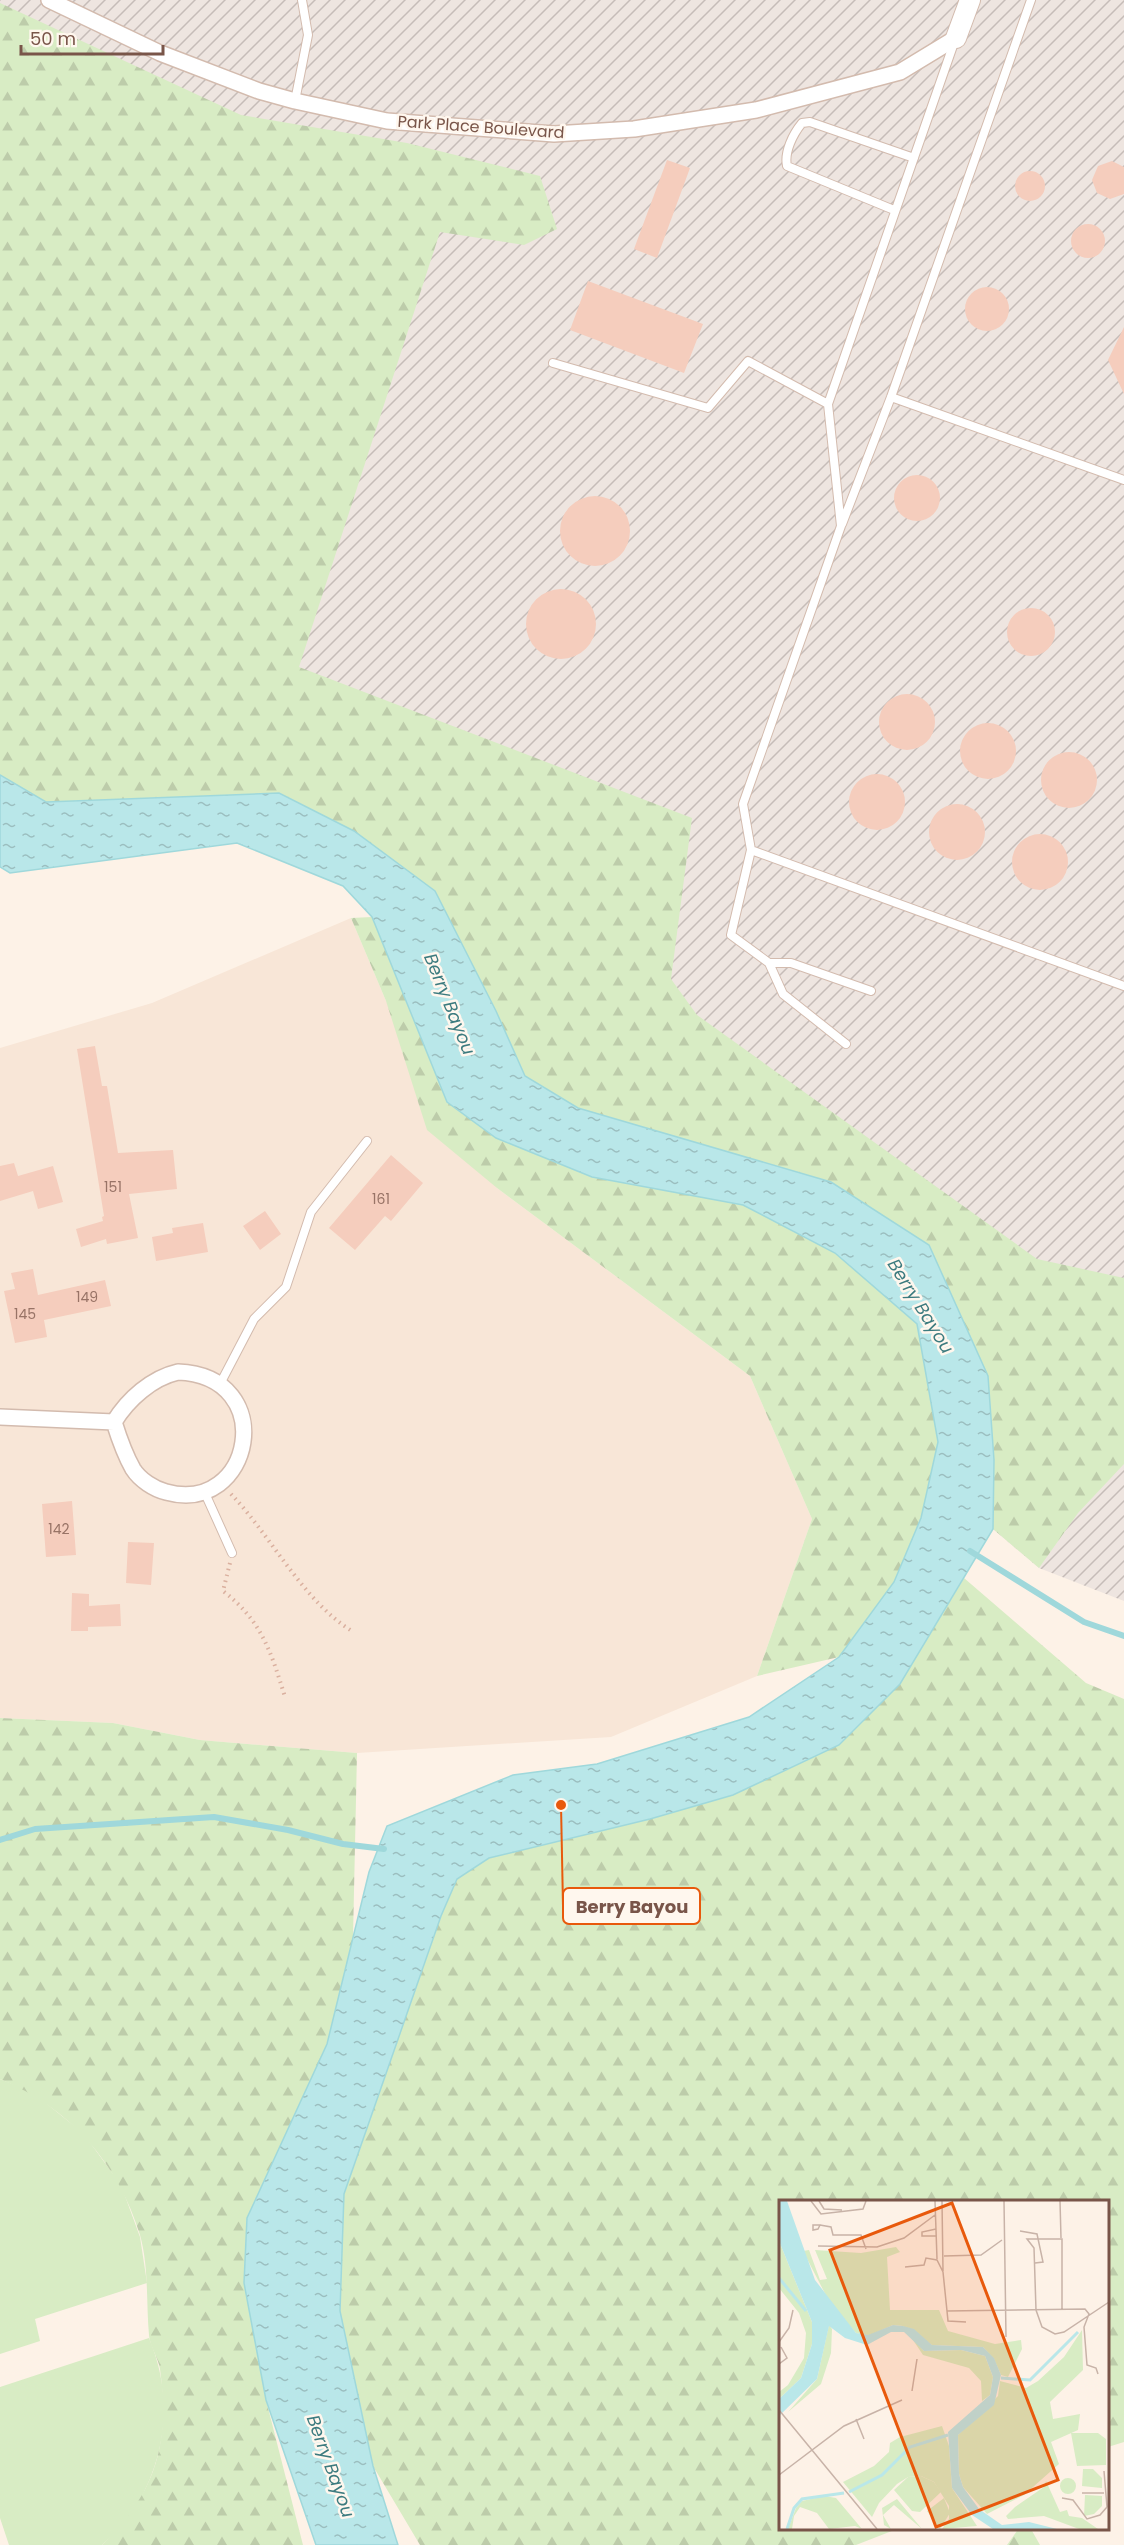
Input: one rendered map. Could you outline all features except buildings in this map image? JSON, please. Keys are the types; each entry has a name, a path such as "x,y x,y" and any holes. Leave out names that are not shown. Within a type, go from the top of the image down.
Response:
{"street":[{"name":"Park Place Boulevard","path":"49,0 160,53 259,91 296,101 387,121 554,134 634,129 756,110 900,72 956,38"},
{"path":"956,38 970,0"},
{"path":"192,1372 220,1384 237,1402 245,1428 244,1442 236,1466 220,1483 204,1491 174,1494 163,1491 142,1479 134,1470 114,1422 134,1399 168,1374 192,1372"},
{"path":"0,1417 114,1422"}],"lane":[{"path":"296,101 308,34 302,0"},
{"path":"846,1044 783,994 769,963 731,935 751,850 744,804 841,526 891,397 1031,0"},
{"path":"841,526 828,404 956,38"},
{"path":"894,210 786,166 785,159 795,132 802,123 810,122 914,158"},
{"path":"553,363 708,408 748,361 828,404"},
{"path":"891,397 1124,480"},
{"path":"751,850 1124,986"},
{"path":"769,963 791,963 871,991"},
{"path":"220,1384 254,1319 286,1287 311,1212 367,1141"},
{"path":"204,1491 232,1553"}],"path":[{"path":"220,1483 251,1515 304,1584 338,1622 352,1631"},
{"path":"232,1553 224,1591 245,1608 259,1630 273,1658 285,1697"}],"shaded area":[{"path":"0,0 1124,0 1124,1601 1039,1568 993,1529 994,1460 435,891 0,775"},
{"path":"351,918 386,1001 497,1188 750,1376 812,1519 757,1676 611,1737 357,1753 200,1740 113,1723 0,1718 0,1048 152,1003"}],"green space":[{"path":"0,3 241,115 407,143 540,176 557,229 524,245 440,232 299,667 692,818 671,979 697,1015 1037,1259 1124,1278 1124,1464 1078,1513 1039,1568 993,1529 994,1460 988,1376 831,1182 578,1108 525,1076 496,1011 435,891 279,793 45,802 0,775"},
{"path":"372,917 447,1102 496,1138 592,1177 743,1204 835,1253 917,1324 938,1442 921,1518 894,1582 839,1657 757,1676 812,1519 750,1376 497,1188 427,1130 386,1001 351,918"},
{"path":"964,1578 1086,1683 1124,1699 1124,2442 1109,2447 1109,2200 779,2200 779,2530 894,2530 856,2545 420,2545 373,2466 340,2311 344,2194 441,1916 457,1879 489,1858 650,1819 900,1684"},
{"path":"0,1718 113,1723 200,1740 357,1753 353,1938 327,2044 247,2218 244,2283 266,2400 303,2545 102,2545 135,2506 147,2486 155,2465 163,2421 160,2369 149,2335 143,2247 131,2209 119,2184 88,2141 69,2122 48,2105 0,2079"},
{"path":"0,2079 32,2092 83,2133 121,2185 140,2237 147,2283 35,2319 40,2341 0,2354"},
{"path":"149,2338 162,2385 164,2408 162,2431 151,2476 128,2519 102,2545 9,2545 0,2518 0,2387"},
{"path":"1018,2530 1032,2530 1040,2545 1007,2545"}],"water":[{"path":"0,775 46,802 279,793 354,831 435,891 496,1011 525,1076 578,1108 831,1182 929,1245 988,1376 994,1460 993,1529 900,1684 839,1745 733,1795 650,1819 489,1858 457,1879 441,1916 344,2194 340,2311 373,2466 398,2545 316,2545 266,2400 244,2283 247,2218 327,2044 369,1872 387,1826 513,1775 597,1764 749,1717 839,1657 894,1582 921,1518 938,1442 917,1324 835,1253 743,1205 592,1177 496,1138 447,1102 372,917 343,886 237,843 10,873 0,867"}],"waterway":[{"path":"970,1551 1084,1622 1124,1636"},
{"path":"0,1840 35,1829 214,1817 288,1830 343,1844 384,1849"}],"place":[{"name":"Berry Bayou","path":"561,1805"}]}
